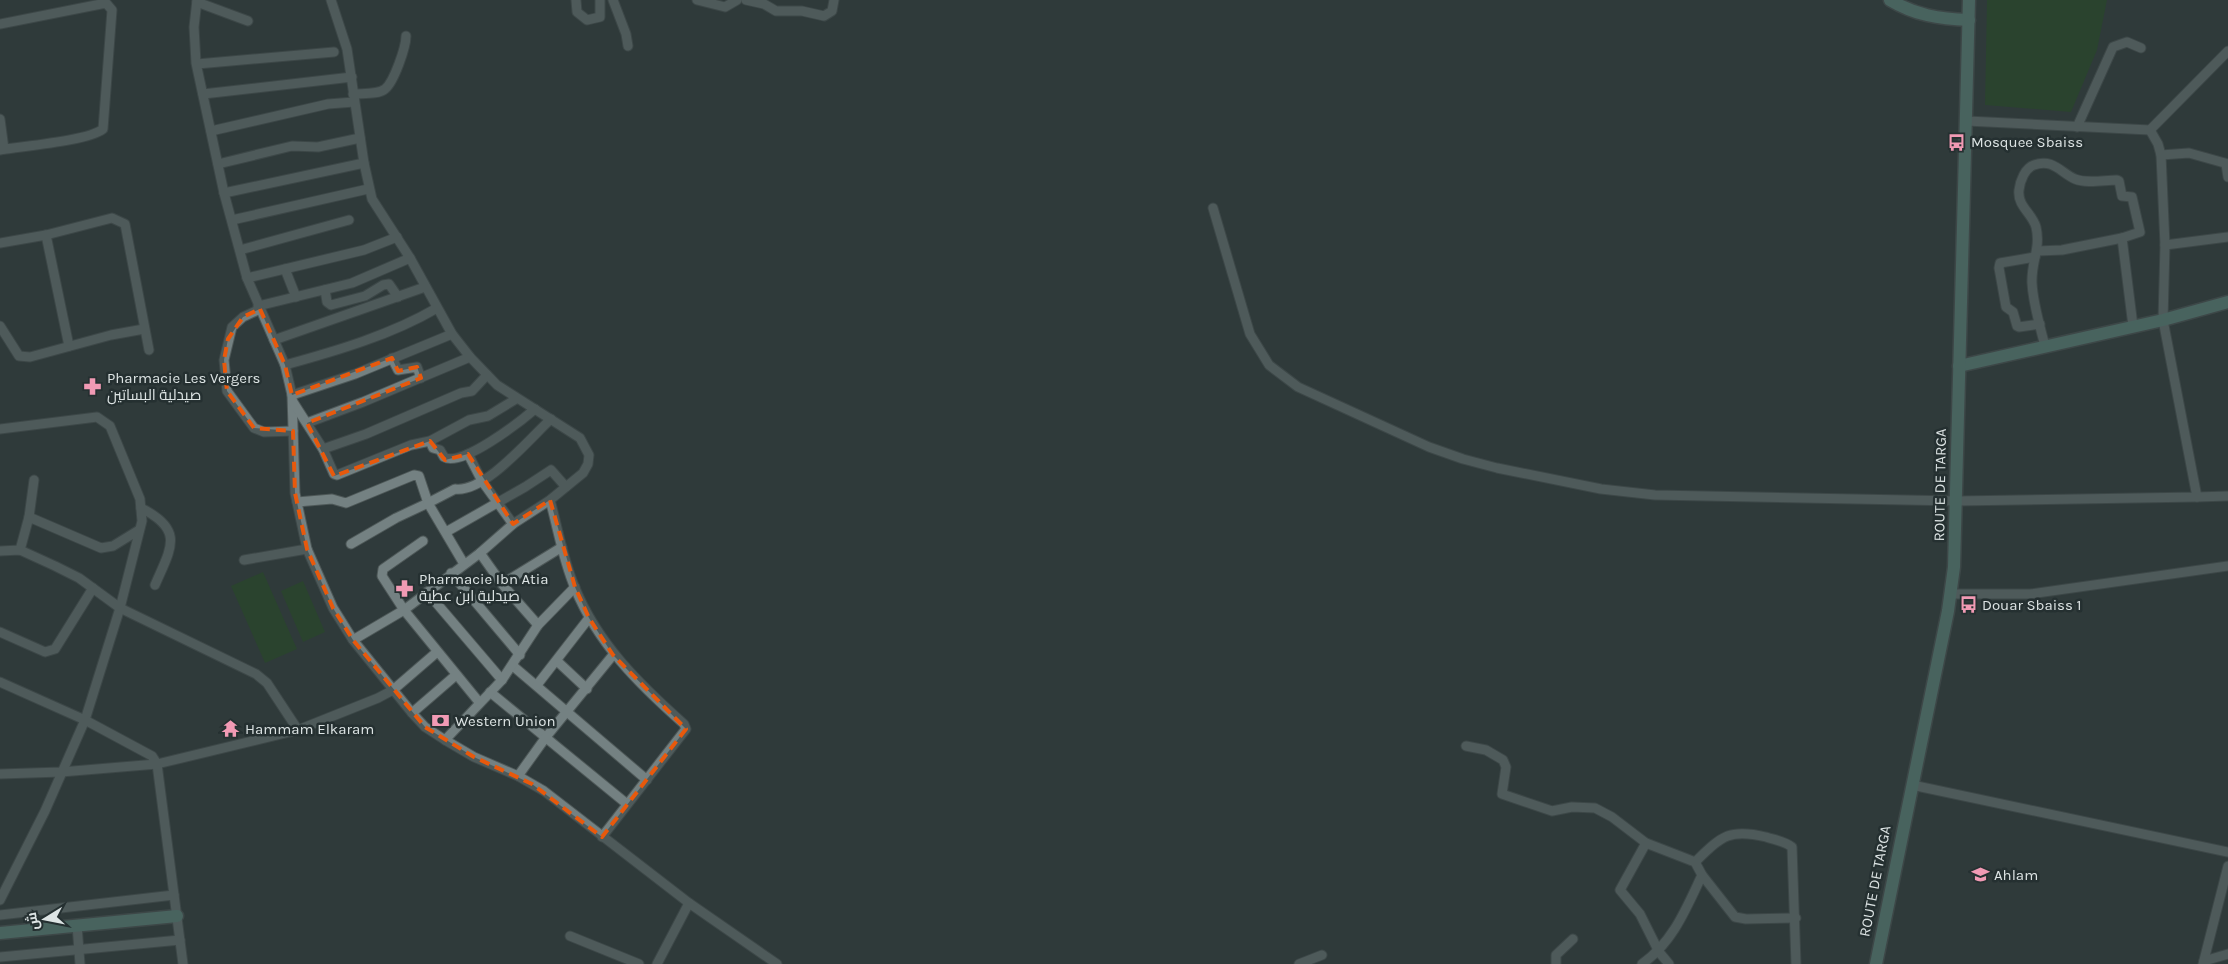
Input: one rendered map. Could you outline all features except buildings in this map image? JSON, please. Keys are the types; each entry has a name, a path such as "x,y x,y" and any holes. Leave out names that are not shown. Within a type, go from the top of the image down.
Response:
{"main road":[{"path":"1890,0 1908,11 1924,16 1969,20"},
{"name":"ROUTE DE TARGA","path":"1875,962 1951,594 1957,501 1969,0"},
{"path":"1959,366 2162,320 2228,302"},
{"path":"0,933 176,916"}],"street":[{"path":"331,0 347,49 368,189 410,258 452,334 470,357 497,385 580,438 588,455 588,464 583,473 550,500 513,524 480,553 404,610 353,640"},
{"path":"576,0 577,12 587,20 600,17 600,0"},
{"path":"612,0 626,34 628,46"},
{"path":"697,0 726,7 737,0"},
{"path":"746,0 764,4 776,11 802,11 824,16 832,11 834,0"},
{"path":"248,21 197,1 194,26 197,64 224,193 247,278 285,365 292,399 296,502 306,549 333,608 353,640 425,727 474,757 518,776 544,791 689,903 777,964"},
{"path":"0,24 106,3 112,10 104,129 94,134 2,149 0,118"},
{"path":"211,131 354,98 387,88 404,50 406,36"},
{"path":"2077,127 2113,47 2127,42 2141,48"},
{"path":"1967,121 2150,130 2228,51"},
{"path":"197,64 334,52"},
{"path":"203,94 352,77"},
{"path":"2150,130 2158,144 2161,155 2165,245 2162,320 2196,497"},
{"path":"218,164 292,146 318,147 360,138"},
{"path":"2161,155 2189,153 2227,164 2228,177"},
{"path":"224,193 364,163"},
{"path":"2040,324 2017,326 2013,312 2006,307 1998,268 2000,263 2037,254 2138,234 2140,230 2133,198 2122,196 2119,181 2076,180 2054,166 2045,163 2035,164 2023,176 2019,190 2022,206 2036,227 2037,254 2032,284 2045,346"},
{"path":"232,220 368,189"},
{"path":"1213,208 1250,334 1269,365 1298,387 1429,447 1497,468 1601,490 1654,496 1957,501 2228,496"},
{"path":"0,243 46,235 112,218 125,224 148,350"},
{"path":"240,250 349,220"},
{"path":"46,235 69,346"},
{"path":"247,278 364,250 397,237"},
{"path":"2165,245 2228,237"},
{"path":"2122,238 2134,326"},
{"path":"293,432 264,432 254,428 242,415 227,391 224,360 232,327 259,307 370,277 410,258"},
{"path":"284,269 296,296"},
{"path":"325,290 327,302 331,305 365,296 383,285 389,284 398,297"},
{"path":"274,340 425,287"},
{"path":"285,365 331,353 418,319 437,308"},
{"path":"0,326 19,356 30,357 144,329"},
{"path":"292,399 452,334"},
{"path":"308,422 470,357"},
{"path":"392,358 398,370 417,367 421,378"},
{"path":"323,449 366,434 460,393 472,391 487,375"},
{"path":"292,399 308,422 334,474 338,475 411,445 430,441 469,420 488,416 516,398"},
{"path":"430,441 433,448 440,450 446,459 468,454 503,436 535,409"},
{"path":"0,429 97,417 110,426 136,488 141,508 139,530 120,608 85,720 0,900"},
{"path":"351,544 396,518 455,489 460,490 482,481 512,460 528,440 552,420"},
{"path":"468,454 482,481 513,524"},
{"path":"446,532 551,470 566,487"},
{"path":"296,502 332,499 346,503 414,475 419,476 428,503 464,564"},
{"path":"20,550 29,518 34,480"},
{"path":"550,500 575,587 589,618 613,655 642,687 685,726 684,732 602,837"},
{"path":"141,508 160,518 166,523 169,531 169,554 155,585"},
{"path":"29,518 101,548 114,546 139,530"},
{"path":"423,541 381,572 384,582 437,652 479,702"},
{"path":"502,584 562,547"},
{"path":"244,560 306,549"},
{"path":"0,551 20,550 55,566 93,588 120,608 256,674 267,683 298,730"},
{"path":"480,553 502,584 538,626"},
{"path":"1951,594 2030,594 2228,566"},
{"path":"451,573 520,655"},
{"path":"445,740 479,702 502,680 538,626 575,587"},
{"path":"0,632 45,652 51,651 55,649 93,588"},
{"path":"427,592 502,680"},
{"path":"537,685 589,618"},
{"path":"0,774 61,772 156,764 298,730 378,698 393,690 437,652"},
{"path":"518,776 546,737 568,713 613,655"},
{"path":"557,661 587,689"},
{"path":"513,666 647,780"},
{"path":"412,713 456,675"},
{"path":"0,682 85,720 152,756 156,764 183,964"},
{"path":"490,692 627,804"},
{"path":"1466,746 1486,750 1503,760 1506,767 1502,794 1552,811 1578,806 1595,808 1612,817 1646,843 1695,862 1702,875 1735,918 1746,920 1796,918"},
{"path":"1912,784 2224,851"},
{"path":"1695,862 1717,841 1737,832 1746,832 1788,844 1793,853 1796,964"},
{"path":"1646,843 1620,890 1640,914 1659,952 1669,964"},
{"path":"2203,963 2228,866"},
{"path":"1642,964 1659,952 1672,935 1702,875"},
{"path":"0,915 174,895"},
{"path":"657,964 689,903"},
{"path":"77,926 80,964"},
{"path":"570,936 639,964"},
{"path":"1552,963 1556,955 1573,939"},
{"path":"0,957 180,940"},
{"path":"2203,963 2228,954"},
{"path":"1299,964 1322,955"}],"highlighted area":[{"path":"260,309 285,365 292,395 392,358 398,371 417,367 421,378 307,423 334,476 430,441 445,460 468,454 513,524 550,500 575,587 589,618 613,655 686,729 602,837 532,784 474,757 425,727 353,640 333,608 307,549 295,493 293,431 254,428 227,391 224,360 228,339 243,317"}],"green space":[{"path":"1987,0 2107,0 2097,50 2071,112 1985,105"},
{"path":"263,572 297,649 265,663 231,586"},
{"path":"303,581 325,632 303,642 281,591"}],"place":[{"name":"Mosquee Sbaiss","path":"1957,142"},
{"name":"Pharmacie Les Vergers صيدلية البساتين","path":"93,387"},
{"name":"Pharmacie Ibn Atia صيدلية ابن عطية","path":"405,588"},
{"name":"Douar Sbaiss 1","path":"1968,605"},
{"name":"Western Union","path":"441,721"},
{"name":"Hammam Elkaram","path":"231,729"},
{"name":"Ahlam","path":"1980,875"}]}
